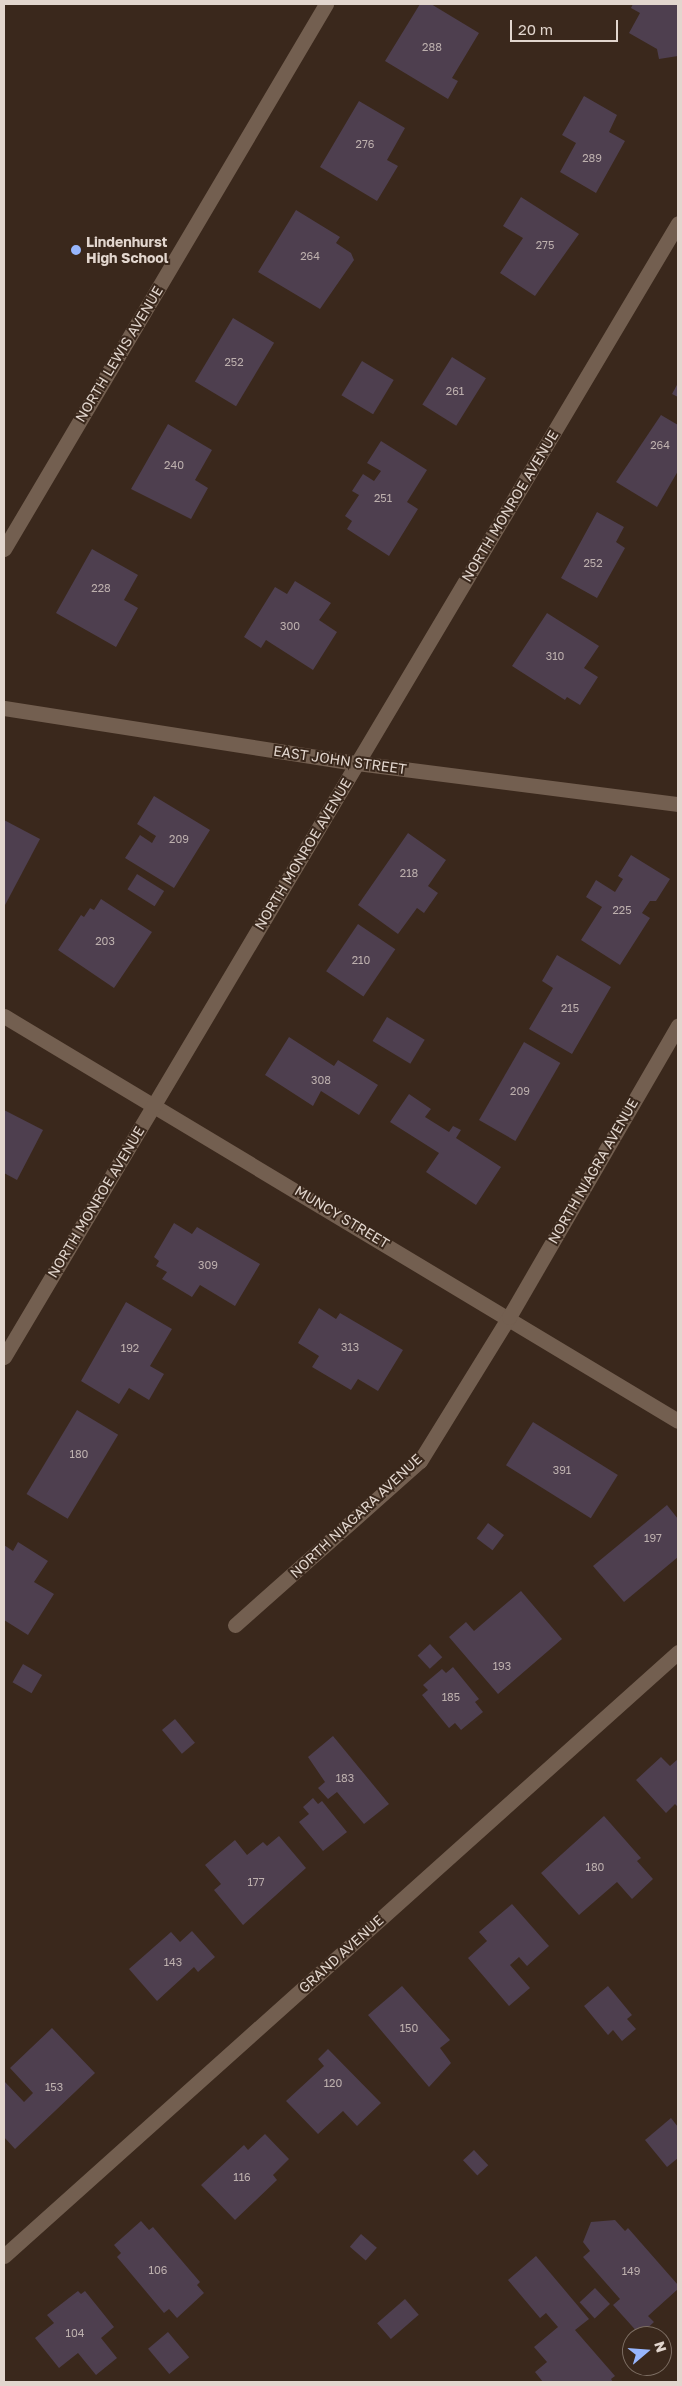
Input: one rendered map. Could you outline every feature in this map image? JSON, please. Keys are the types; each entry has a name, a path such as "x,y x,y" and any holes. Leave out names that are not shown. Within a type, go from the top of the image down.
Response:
{"street":[{"name":"NORTH LEWIS AVENUE","path":"4,549 326,4"},
{"name":"NORTH MONROE AVENUE","path":"4,1357 678,223"},
{"name":"EAST JOHN STREET","path":"4,708 357,764 678,804"},
{"name":"MUNCY STREET","path":"4,1016 154,1104 678,1421"},
{"name":"NORTH NIAGRA AVENUE","path":"508,1317 678,1026"},
{"name":"NORTH NIAGARA AVENUE","path":"235,1625 420,1461 508,1317"},
{"name":"GRAND AVENUE","path":"4,2256 678,1652"}],"building":[{"path":"420,4 431,4 479,33 452,78 458,81 448,99 385,61"},
{"path":"633,4 678,4 678,56 659,59 657,49 629,33 640,13 631,8"},
{"path":"584,96 617,115 609,132 625,141 596,193 560,172 576,143 562,135"},
{"path":"359,101 405,128 387,160 398,166 377,201 320,167"},
{"path":"521,197 579,234 535,296 500,273 523,238 503,226"},
{"path":"296,210 340,237 336,243 351,253 354,260 320,309 258,272"},
{"path":"233,318 274,343 236,406 195,381"},
{"path":"452,357 486,378 456,426 422,404"},
{"path":"362,361 394,380 373,414 341,395"},
{"path":"678,383 678,397 672,394"},
{"path":"661,415 678,425 678,471 657,507 616,482"},
{"path":"168,424 212,450 195,480 208,488 191,519 131,489"},
{"path":"381,441 427,470 407,502 418,509 389,556 347,529 352,521 345,516 359,495 352,491 363,474 374,481 381,471 367,463"},
{"path":"597,512 624,527 616,542 625,548 597,598 561,578"},
{"path":"92,549 138,575 124,600 138,608 116,647 56,613"},
{"path":"295,581 331,603 319,620 337,632 313,670 266,640 261,648 244,637 275,587 287,594"},
{"path":"547,613 599,646 584,668 598,677 580,705 567,697 565,700 512,666"},
{"path":"154,796 210,830 174,888 125,858 140,835 152,843 156,836 137,824"},
{"path":"4,820 40,839 4,907"},
{"path":"408,833 446,860 428,886 438,893 424,913 417,908 398,934 358,905"},
{"path":"631,855 670,879 656,901 650,901 642,913 650,918 620,965 581,940 602,907 586,897 596,880 615,892 623,879 618,876"},
{"path":"137,874 164,891 155,906 127,889"},
{"path":"101,899 152,932 114,988 58,950 81,915 84,917 90,908 94,910"},
{"path":"358,924 395,949 363,996 326,971"},
{"path":"557,955 611,987 572,1054 529,1029 553,988 542,981"},
{"path":"387,1017 425,1040 410,1064 373,1041"},
{"path":"289,1037 334,1066 338,1060 378,1085 359,1115 321,1091 313,1106 265,1075"},
{"path":"524,1042 560,1063 515,1141 479,1120"},
{"path":"409,1094 431,1109 425,1117 449,1132 453,1126 461,1130 456,1138 501,1167 476,1205 426,1172 439,1153 390,1122"},
{"path":"4,1110 43,1130 17,1180 4,1173"},
{"path":"174,1223 192,1234 197,1227 260,1264 235,1306 200,1285 192,1297 162,1279 167,1272 156,1266 159,1261 154,1257"},
{"path":"126,1302 172,1329 150,1366 164,1374 149,1400 129,1388 119,1404 81,1381"},
{"path":"319,1308 336,1319 340,1313 403,1350 378,1391 358,1379 351,1390 312,1367 319,1356 298,1343"},
{"path":"77,1410 118,1435 68,1519 27,1494"},
{"path":"533,1422 618,1475 591,1518 506,1465"},
{"path":"667,1505 678,1519 678,1557 624,1602 593,1566"},
{"path":"488,1523 504,1535 493,1550 477,1538"},
{"path":"18,1542 48,1561 34,1582 54,1594 28,1635 4,1620 4,1545 13,1551"},
{"path":"521,1591 562,1639 498,1694 449,1637 466,1622 474,1631"},
{"path":"430,1644 442,1657 430,1669 418,1656"},
{"path":"23,1664 42,1675 32,1693 12,1682"},
{"path":"453,1667 479,1699 475,1702 483,1712 461,1730 455,1723 449,1728 422,1695 428,1690 423,1685 442,1669 446,1673"},
{"path":"175,1719 195,1743 182,1754 162,1730"},
{"path":"333,1736 389,1804 364,1824 337,1792 328,1799 318,1788 325,1782 308,1757"},
{"path":"661,1757 670,1766 678,1759 678,1807 675,1804 666,1813 636,1780"},
{"path":"313,1798 318,1804 322,1801 347,1832 323,1851 299,1822 309,1814 303,1807"},
{"path":"604,1816 641,1858 637,1861 653,1879 632,1899 617,1882 579,1915 541,1873"},
{"path":"279,1836 306,1868 243,1925 214,1890 221,1884 205,1865 235,1840 247,1855 263,1842 267,1846"},
{"path":"512,1904 549,1946 527,1966 519,1957 510,1965 530,1988 509,2006 468,1958 487,1941 479,1932"},
{"path":"192,1931 215,1957 198,1972 194,1967 157,2001 129,1969 171,1932 180,1942"},
{"path":"402,1986 450,2040 440,2048 451,2063 429,2087 368,2015"},
{"path":"608,1986 632,2015 627,2019 636,2029 622,2041 613,2030 608,2035 584,2006"},
{"path":"52,2028 95,2073 15,2149 4,2137 4,2081 24,2102 33,2093 10,2068"},
{"path":"328,2049 381,2103 357,2126 343,2111 318,2134 286,2101 324,2066 318,2059"},
{"path":"671,2118 678,2127 678,2158 667,2167 645,2140"},
{"path":"265,2134 289,2159 273,2175 277,2180 235,2220 201,2185 244,2145 248,2150"},
{"path":"474,2150 488,2165 477,2176 463,2160"},
{"path":"615,2220 625,2231 628,2228 678,2285 678,2289 648,2316 654,2322 650,2326 632,2326 613,2305 620,2299 583,2257 590,2251 583,2242 591,2222"},
{"path":"141,2221 149,2230 153,2227 200,2282 197,2285 204,2293 177,2318 169,2309 164,2313 117,2257 121,2253 114,2245"},
{"path":"361,2234 377,2248 366,2261 350,2247"},
{"path":"536,2256 589,2319 575,2330 615,2376 611,2379 613,2382 543,2382 535,2372 547,2362 534,2347 558,2327 546,2313 540,2318 508,2280"},
{"path":"595,2288 610,2304 595,2318 580,2302"},
{"path":"78,2291 81,2294 85,2291 114,2327 101,2338 117,2358 96,2375 78,2353 59,2368 35,2338 54,2323 47,2315"},
{"path":"405,2299 419,2315 391,2339 377,2323"},
{"path":"168,2332 189,2357 169,2374 148,2349"}],"place":[{"name":"Lindenhurst High School","path":"76,250"}]}
